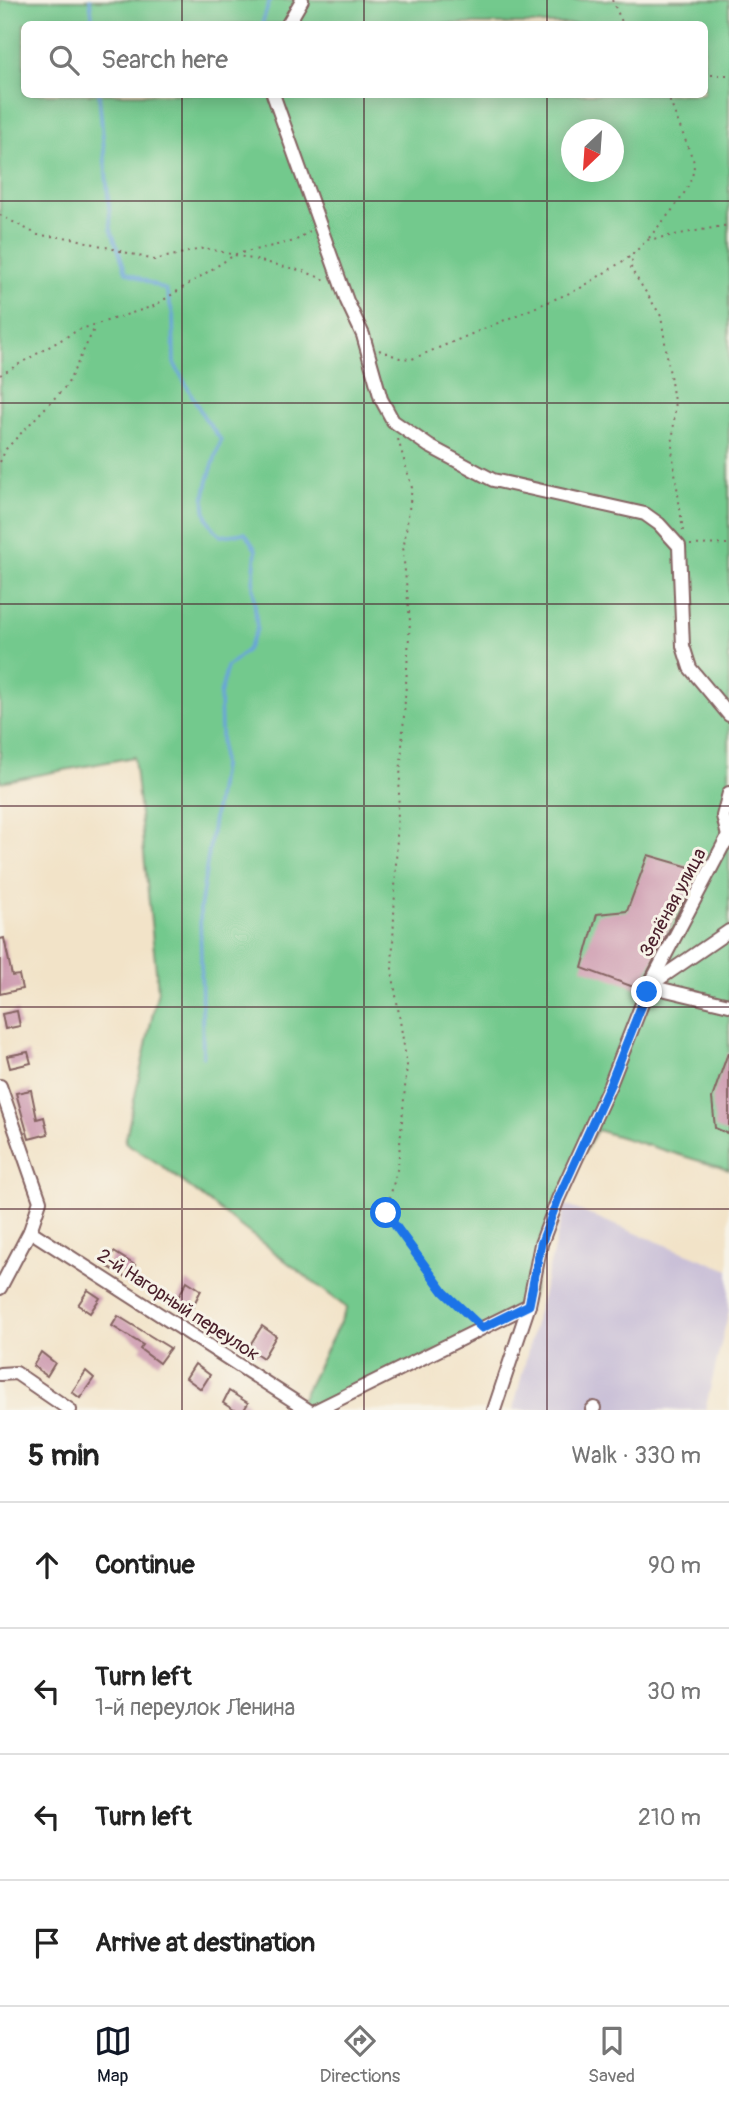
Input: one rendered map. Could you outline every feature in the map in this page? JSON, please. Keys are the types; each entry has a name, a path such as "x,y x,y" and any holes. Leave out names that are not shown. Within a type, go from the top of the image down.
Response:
{"street":[{"path":"290,21 302,0"},
{"path":"274,98 347,301 363,335 381,399 393,421 429,446 493,480 645,514 659,524 679,546 683,646 690,668 729,715"},
{"path":"728,842 723,816 729,793"},
{"name":"Зелёная улица","path":"494,1410 529,1305 541,1244 558,1199 610,1085 649,986 728,842"},
{"path":"649,986 729,931"},
{"path":"649,986 729,1005"},
{"path":"0,1086 40,1201 30,1231 0,1288"},
{"name":"2-й Нагорный переулок","path":"30,1231 308,1410"},
{"path":"317,1410 529,1305"},
{"path":"0,1374 16,1373 70,1410"}],"path":[{"path":"612,0 622,21"},
{"path":"708,75 729,75"},
{"path":"377,348 400,358 412,359 579,289 633,254 688,186 694,173 694,162 669,98"},
{"path":"0,215 38,235 72,239 154,260 171,258 198,248 236,254 276,267 303,271 326,280 333,287"},
{"path":"0,375 78,330 154,306 236,254 295,241 320,225"},
{"path":"647,240 729,225"},
{"path":"633,254 631,269 661,316 675,408 672,450 678,510 684,529 679,546 729,544"},
{"path":"0,462 5,449 67,385 96,325"},
{"path":"393,421 412,488 403,552 410,621 398,810 393,970 407,1065 398,1166 386,1213 444,1292 482,1328"}],"shaded area":[{"path":"565,1205 729,1270 729,1311 705,1410 513,1410"}],"green space":[{"path":"0,0 729,0 729,1170 597,1130 558,1199 529,1305 317,1410 299,1404 347,1308 162,1166 125,1142 158,990 134,757 0,782"}],"building":[{"path":"648,855 700,870 639,989 582,968 597,914 627,911"},
{"path":"4,938 12,976 19,975 22,989 0,994 0,939"},
{"path":"17,1011 20,1026 5,1029 2,1014"},
{"path":"28,1052 31,1063 10,1068 7,1056"},
{"path":"728,1053 729,1134 715,1128 712,1098"},
{"path":"31,1090 37,1119 44,1117 48,1134 29,1139 16,1093"},
{"path":"114,1252 135,1265 128,1278 107,1266"},
{"path":"187,1281 201,1290 189,1314 174,1305"},
{"path":"88,1290 100,1298 90,1313 78,1305"},
{"path":"118,1316 170,1348 159,1363 140,1349 143,1345 112,1326"},
{"path":"262,1326 276,1336 263,1358 248,1348"},
{"path":"41,1352 55,1363 47,1376 33,1366"},
{"path":"195,1364 210,1375 201,1389 186,1378"},
{"path":"86,1371 94,1378 80,1398 72,1392"},
{"path":"229,1391 248,1403 244,1410 234,1410 223,1403"}],"waterway":[{"path":"90,0 93,21"},
{"path":"263,21 270,0"},
{"path":"99,98 111,229 126,272 166,290 173,315 174,363 204,417 221,440 206,490 206,514 221,536 245,533 256,550 253,584 257,629 247,650 227,667 220,695 222,766 200,909 203,1057"}],"route":[{"path":"386,1213 444,1292 482,1328 529,1305 541,1244 647,992"}]}
